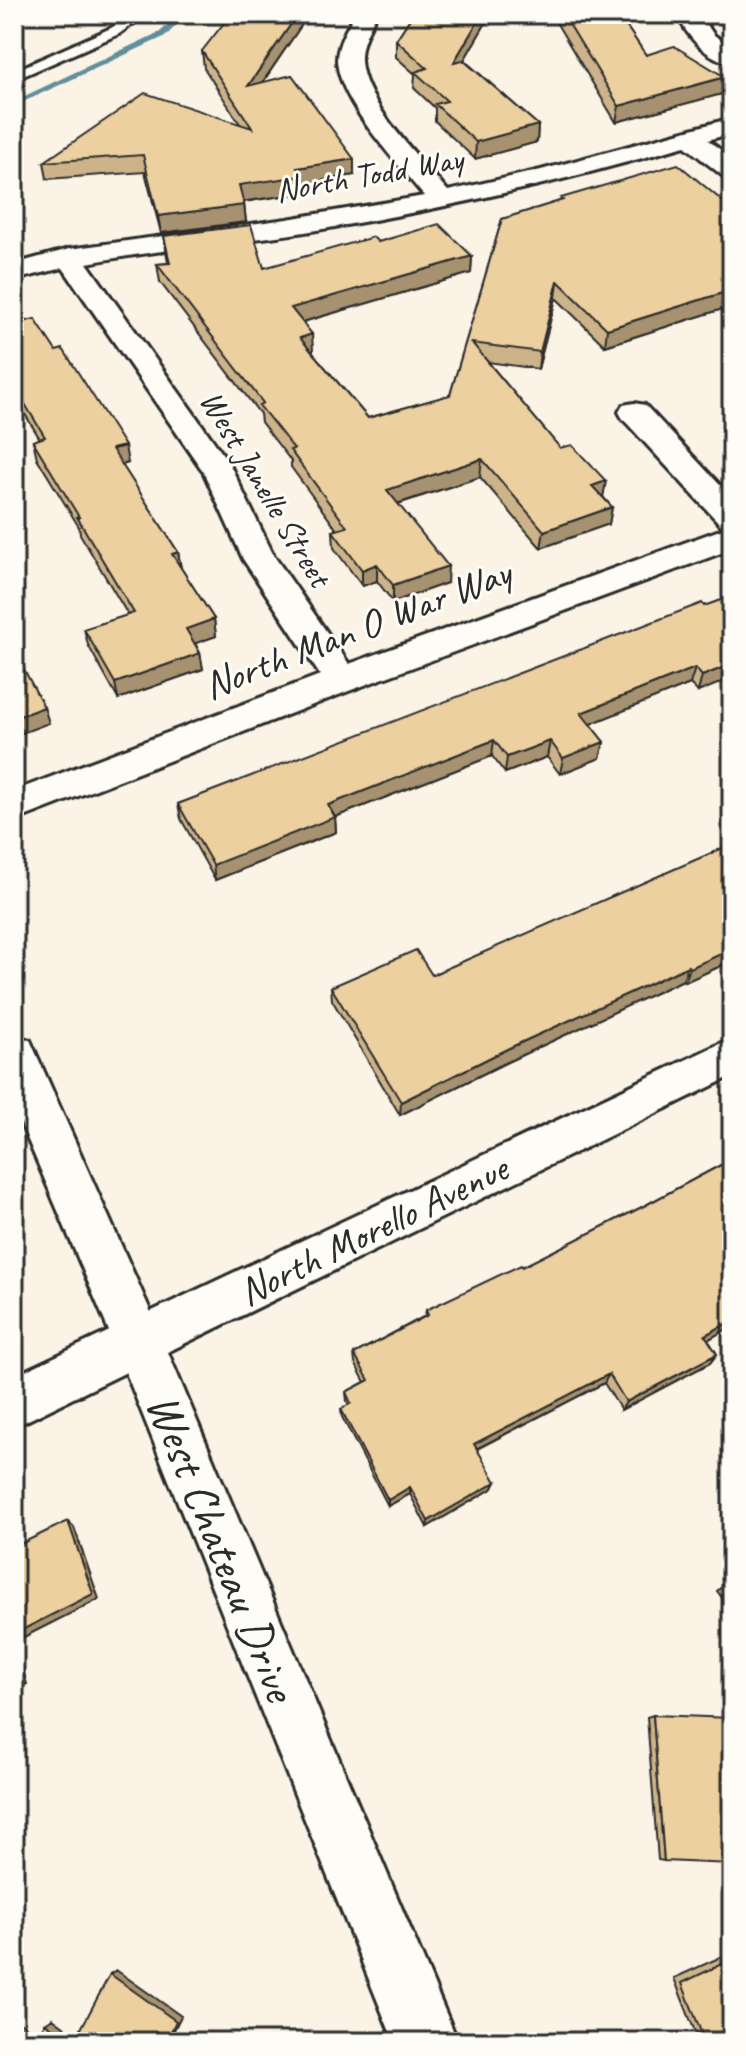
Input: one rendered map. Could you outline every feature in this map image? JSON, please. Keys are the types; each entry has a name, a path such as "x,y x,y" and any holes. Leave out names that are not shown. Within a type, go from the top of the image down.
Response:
{"street":[{"path":"366,14 353,35 349,63 358,92 441,200"},
{"path":"688,14 696,32 714,48 732,57"},
{"name":"North Todd Way","path":"14,272 69,257 161,241 267,229 441,200 732,125"},
{"path":"689,137 732,171"},
{"name":"West Janelle Street","path":"69,257 218,470 259,559 342,680"},
{"path":"634,412 732,518"},
{"name":"North Man O War Way","path":"14,806 342,680 732,537"},
{"name":"West Chateau Drive","path":"14,1054 139,1343 426,2042"},
{"name":"North Morello Avenue","path":"14,1402 732,1056"}],"lane":[{"path":"14,76 115,31 140,14"}],"building":[{"path":"231,14 298,14 248,86 292,75 354,159 297,168 302,176 239,185 244,205 158,216 143,155 44,162 145,93 252,128 202,51"},
{"path":"413,14 482,14 454,62 463,60 538,125 476,142 435,104 447,101 415,72 427,68 396,40"},
{"path":"563,14 618,14 646,55 674,46 725,77 619,106"},
{"path":"678,164 732,209 732,290 607,329 558,281 540,352 472,343 560,448 572,445 606,481 592,486 612,507 544,531 482,459 387,490 448,566 393,585 377,564 362,570 333,531 347,527 290,450 294,449 259,405 263,403 157,264 170,263 164,236 251,225 264,268 373,237 378,242 439,224 472,256 291,308 312,334 300,338 368,418 450,395 502,219 563,200 561,198"},
{"path":"35,319 56,351 63,349 125,446 112,449 178,552 172,554 214,619 186,629 200,653 115,683 84,629 134,613 33,441 45,437 14,386 14,324"},
{"path":"732,596 732,664 702,676 695,668 581,713 604,742 563,758 550,741 507,757 494,740 328,805 335,817 213,865 178,804 702,603 704,606"},
{"path":"19,660 44,707 14,718 14,662"},
{"path":"732,844 732,949 507,1049 401,1102 331,987 416,950 432,975"},
{"path":"732,1159 732,1321 705,1335 717,1354 626,1402 609,1374 474,1444 496,1482 428,1521 410,1487 388,1500 341,1409 351,1403 346,1392 369,1380 354,1354 428,1315 426,1310 522,1267"},
{"path":"68,1521 93,1594 14,1634 14,1547"},
{"path":"732,1580 732,1596 724,1586"},
{"path":"14,1665 19,1681 14,1684"},
{"path":"653,1715 732,1718 732,1864 664,1861"},
{"path":"732,1959 732,2042 705,2042 682,1983"},
{"path":"110,1974 176,2021 166,2042 74,2042"},
{"path":"45,2023 71,2042 35,2042"},
{"path":"14,2030 31,2042 14,2042"}],"waterway":[{"path":"14,104 163,34 183,14"}]}
